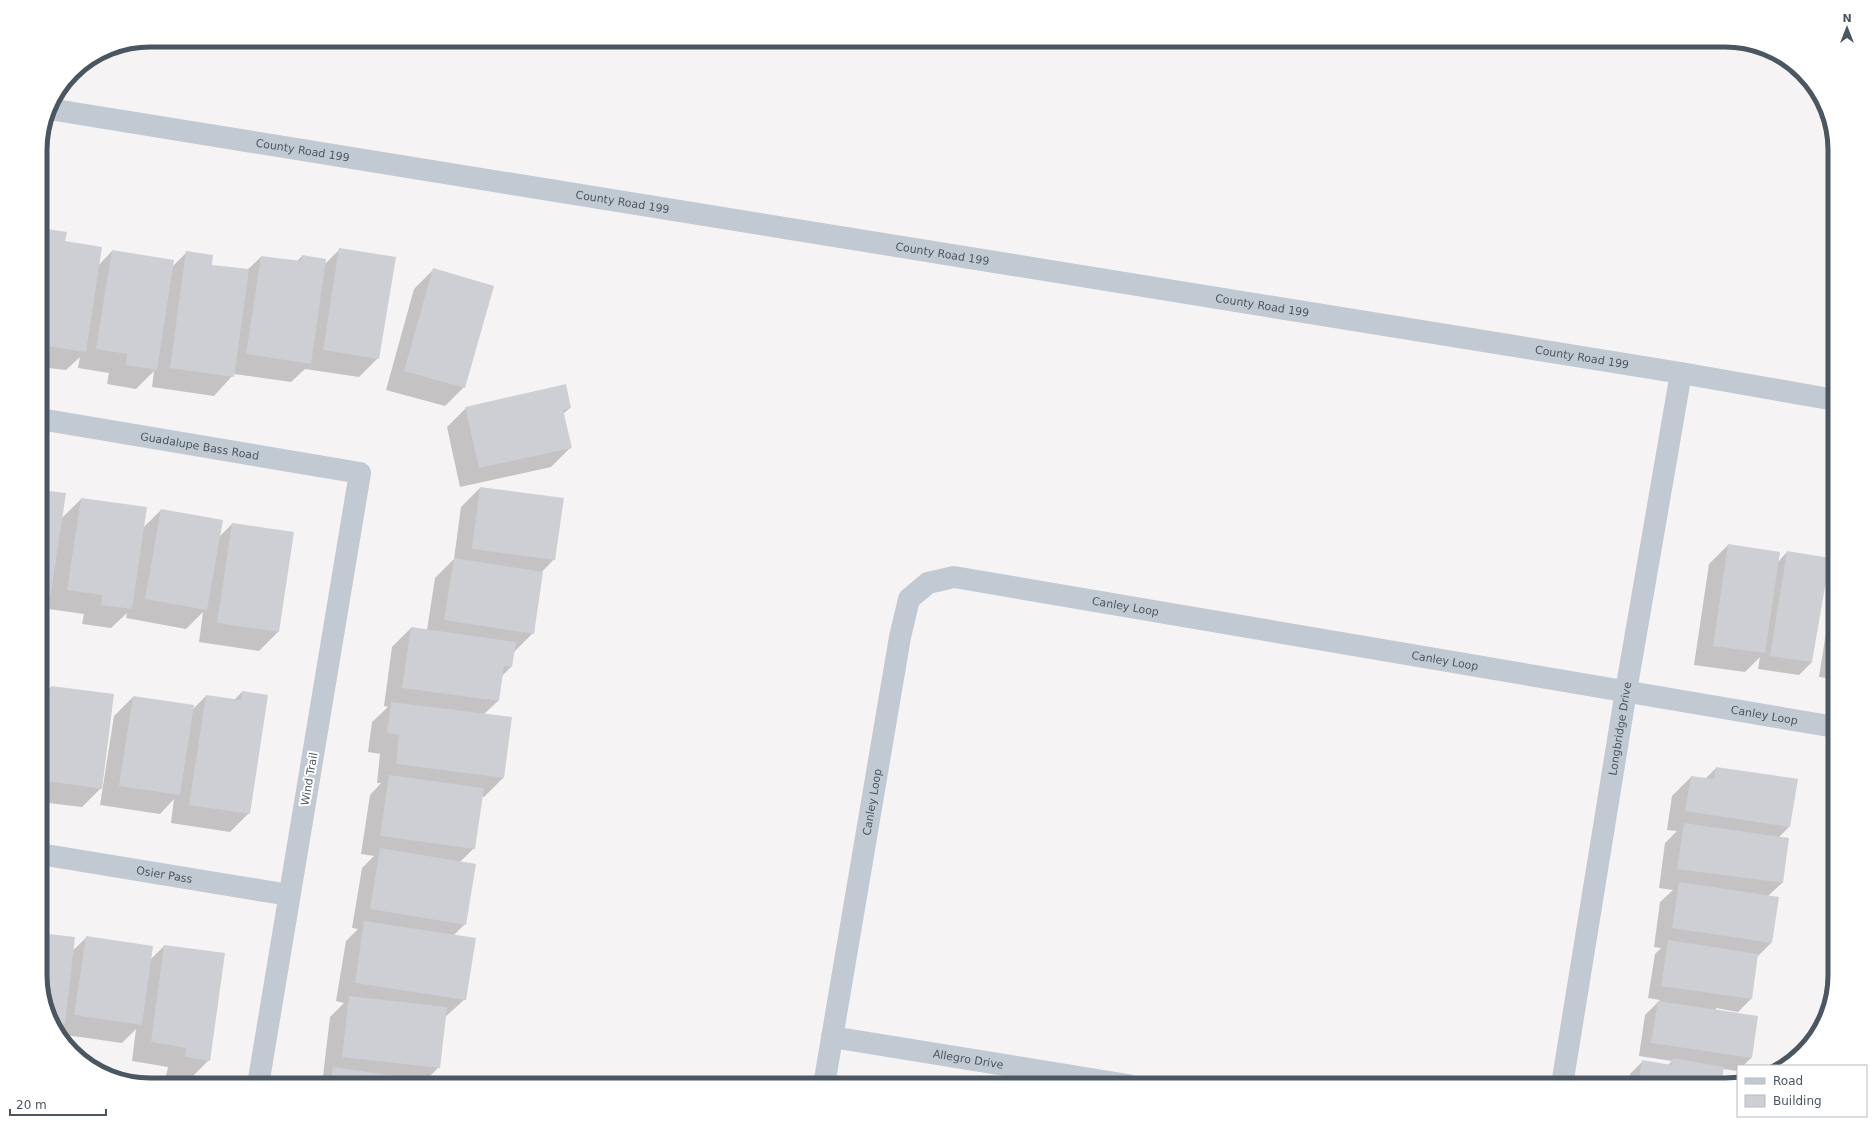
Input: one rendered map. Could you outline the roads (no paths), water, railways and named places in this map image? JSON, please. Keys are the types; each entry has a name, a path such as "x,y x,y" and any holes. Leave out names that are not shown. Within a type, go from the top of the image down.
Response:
{"street":[{"name":"County Road 199","path":"55,110 1681,373 1828,399"},
{"name":"Longbridge Drive","path":"1563,1078 1626,691 1681,373"},
{"name":"Guadalupe Bass Road","path":"47,420 360,473"},
{"name":"Wind Trail","path":"259,1078 360,473"},
{"name":"Canley Loop","path":"825,1078 900,637 909,599 928,583 954,577 1828,726"},
{"name":"Osier Pass","path":"47,855 289,895"},
{"name":"Allegro Drive","path":"832,1037 1085,1078"}]}
